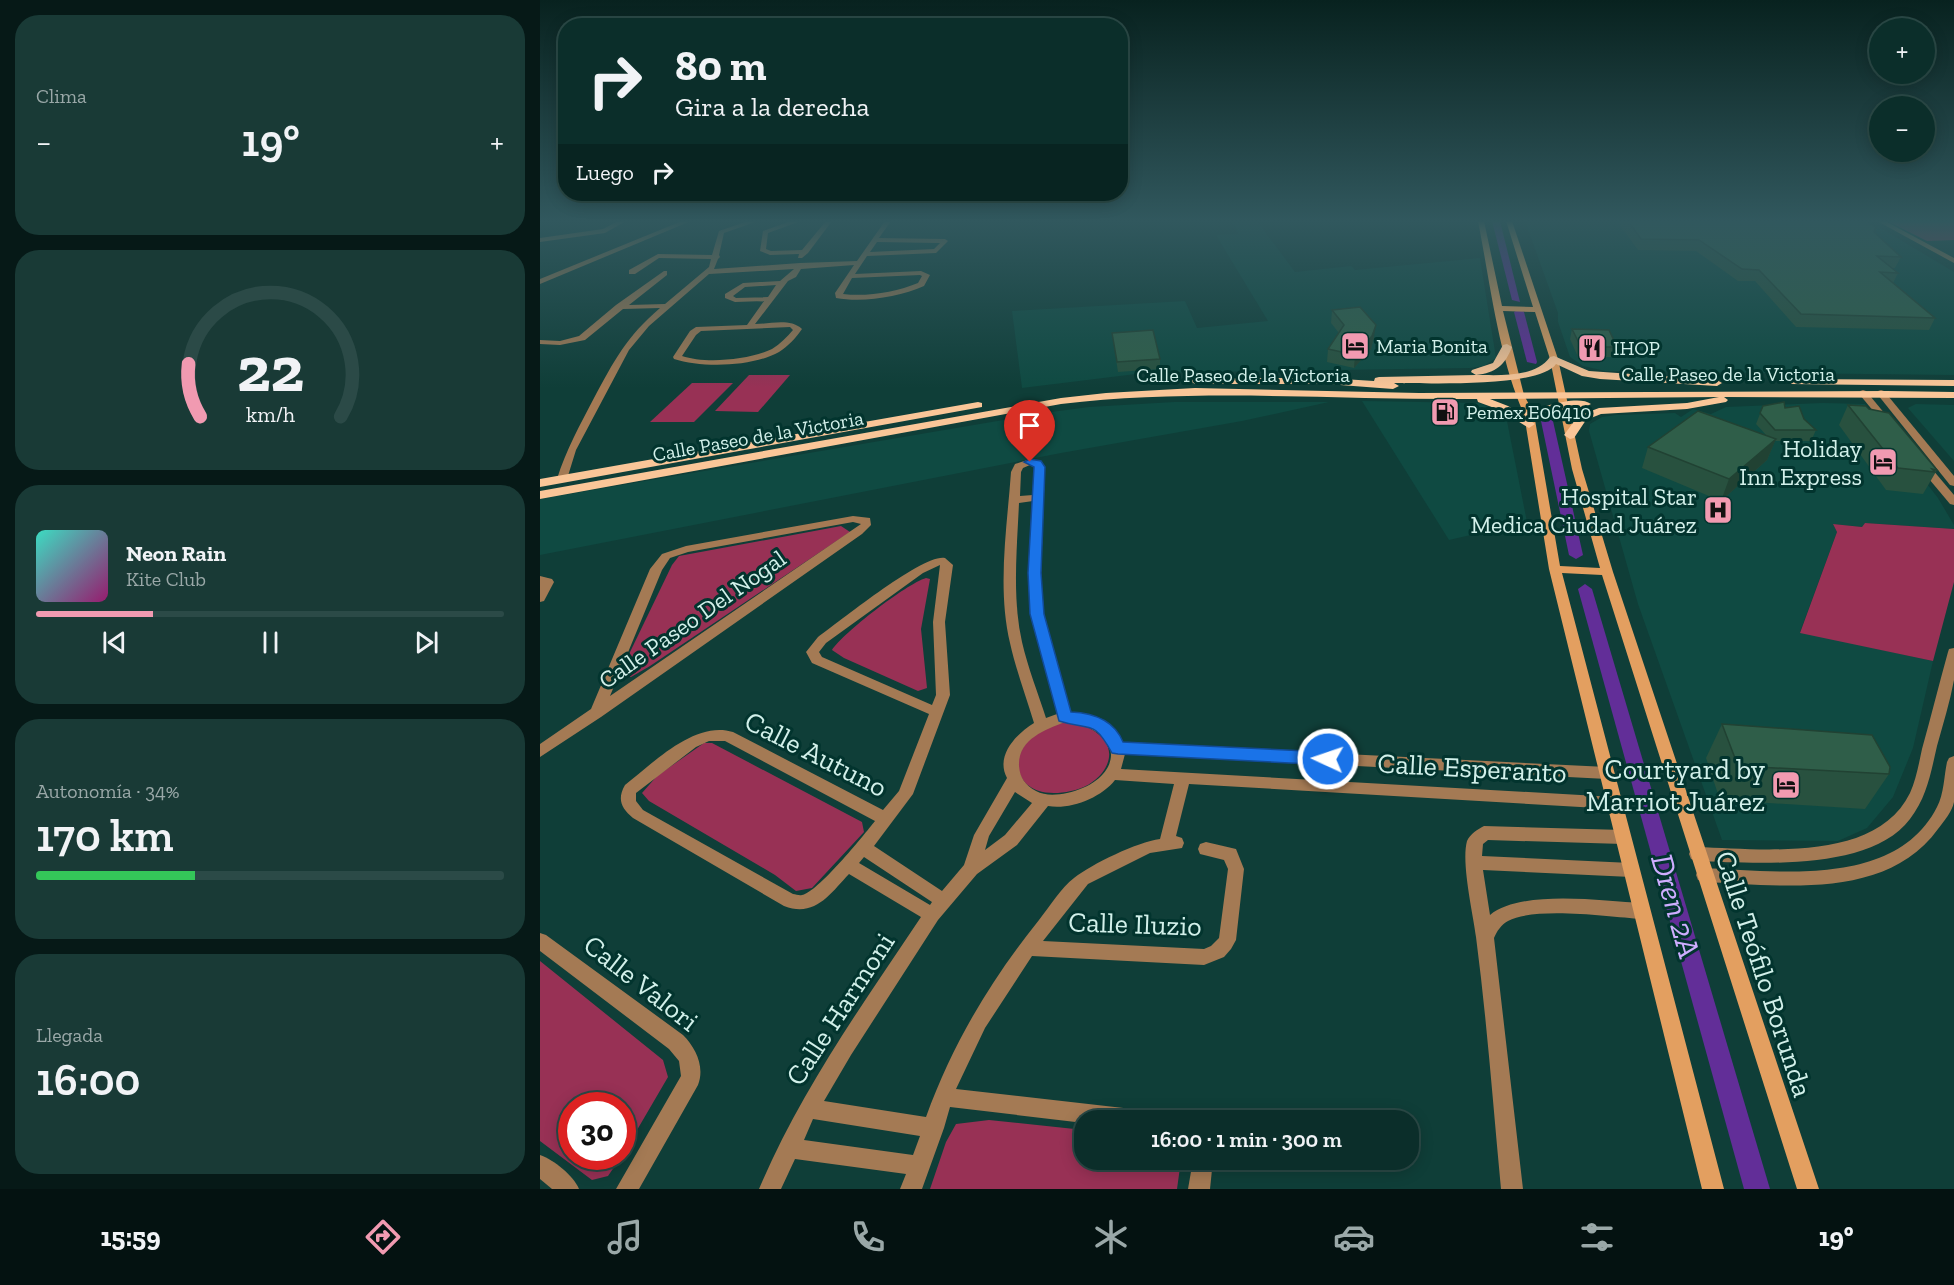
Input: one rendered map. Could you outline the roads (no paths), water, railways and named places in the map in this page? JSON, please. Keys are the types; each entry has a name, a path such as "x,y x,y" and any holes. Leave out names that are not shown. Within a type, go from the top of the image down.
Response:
{"main road":[{"path":"1492,276 1507,347 1529,419 1555,569 1713,1189"},
{"name":"Calle Teófilo Borunda","path":"1528,276 1554,359 1577,469 1607,572 1808,1189"},
{"path":"1499,308 1539,310"},
{"path":"1327,381 1402,372 1486,371 1499,365 1507,347"},
{"path":"1518,386 1548,368 1554,359 1586,374 1717,383"},
{"name":"Calle Paseo de la Victoria","path":"540,483 981,405 1083,388 1129,384 1193,381 1327,381 1416,387 1518,386 1561,395 1717,383 1952,383"},
{"path":"1529,419 1561,395 1680,400 1728,389 1831,387 1843,382"},
{"path":"1203,391 1347,383"},
{"path":"1863,393 1869,388 1920,388 1952,383"},
{"name":"Calle Paseo de la Victoria","path":"540,495 1083,398 1203,391 1465,396 1518,386"},
{"name":"Calle Paseo de la Victoria","path":"1708,393 1954,395"},
{"path":"1570,435 1582,418 1599,411 1687,406 1752,393"},
{"path":"1465,396 1504,408 1529,419"},
{"path":"937,423 977,411 981,405"},
{"path":"1555,569 1607,572"}],"street":[{"path":"540,342 560,343 582,338 659,276"},
{"path":"562,478 571,450 625,348 634,336 702,276"},
{"path":"750,326 785,276"},
{"path":"770,299 735,300 728,296 743,285 783,281 788,276"},
{"path":"850,276 839,293 840,297 912,289 921,284 925,276"},
{"path":"622,304 671,303"},
{"path":"792,325 798,329 783,344 760,355 705,362 677,357 693,333 705,328 750,326 792,325"},
{"path":"1863,393 1893,429"},
{"path":"1881,393 1954,483"},
{"path":"1916,456 1954,502"},
{"path":"1041,724 1016,643 1010,575 1017,468 1030,462 1040,467 1035,573 1037,614 1065,717"},
{"path":"1015,500 1039,497"},
{"name":"Calle Paseo Del Nogal","path":"540,750 596,713 858,532 867,522 852,519 686,549 666,556 656,569 596,713"},
{"path":"932,915 849,865 905,794 936,712 944,686 939,622 947,565 940,560 919,570 822,640 812,652 817,660 936,712"},
{"path":"540,580 548,582 540,598"},
{"path":"1697,854 1778,855 1834,851 1871,840 1898,822 1910,809 1919,790 1954,652"},
{"path":"1065,717 1084,718 1100,724 1112,735 1118,748 1117,761 1111,774 1089,793 1059,801 1044,800 1025,793 1013,781 1009,765 1013,749 1024,735 1041,724 1065,717"},
{"name":"Calle Autuno","path":"849,865 820,894 812,900 798,904 638,814 627,802 630,789 691,743 702,737 719,734 728,736 886,819"},
{"name":"Calle Esperanto","path":"1118,748 1607,773"},
{"path":"1704,875 1809,878 1846,875 1874,869 1908,851 1925,836 1944,810 1954,762"},
{"name":"Calle Esperanto","path":"1111,774 1615,803"},
{"name":"Calle Iluzio","path":"911,1189 967,1044 1001,987 1045,924 1084,879 1137,851 1172,843 1183,778"},
{"name":"Calle Harmoni","path":"971,868 982,835 1013,781"},
{"name":"Calle Harmoni","path":"770,1189 808,1108 844,1048 932,915 971,868 1011,840 1044,800"},
{"path":"1512,1189 1485,938 1474,863 1475,842 1484,833 1623,837"},
{"path":"863,848 943,900"},
{"name":"Calle Iluzio","path":"1030,948 1204,957 1222,950 1227,940 1236,869 1230,854 1206,849"},
{"path":"1474,863 1631,870"},
{"path":"1485,938 1491,926 1501,916 1528,907 1642,911"},
{"name":"Calle Valori","path":"540,941 676,1042 689,1057 691,1077 627,1189"},
{"path":"945,1097 1074,1112"},
{"path":"808,1108 934,1128"},
{"path":"788,1148 920,1166"},
{"path":"540,1166 568,1189"},
{"path":"1199,1189 1202,1170"}],"waterway":[{"name":"Dren 2A","path":"1511,276 1517,300"},
{"name":"Dren 2A","path":"1519,312 1532,362"},
{"name":"Dren 2A","path":"1547,421 1576,555"},
{"name":"Dren 2A","path":"1585,589 1757,1189"}],"place":[{"name":"Maria Bonita","path":"1355,346"},
{"name":"IHOP","path":"1592,348"},
{"name":"Pemex E06410","path":"1445,412"},
{"name":"Holiday Inn Express","path":"1883,462"},
{"name":"Hospital Star Medica Ciudad Juárez","path":"1718,510"},
{"name":"Courtyard by Marriot Juárez","path":"1786,785"}]}
